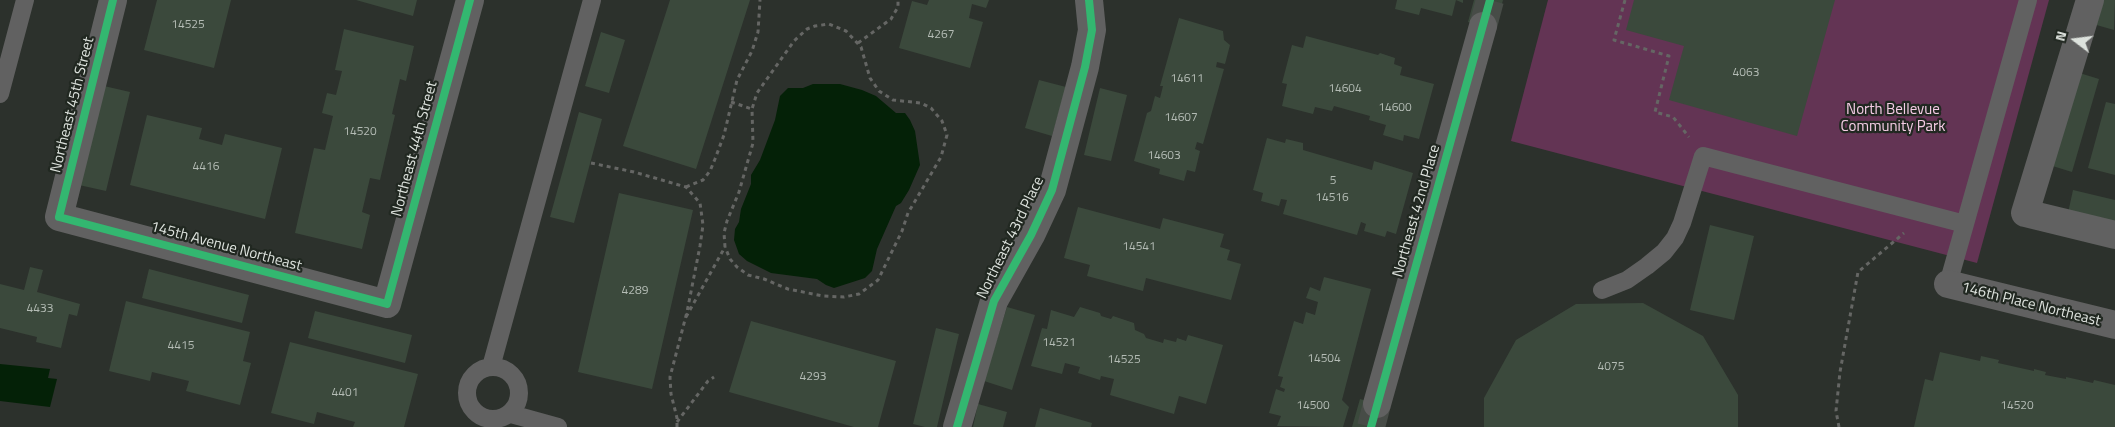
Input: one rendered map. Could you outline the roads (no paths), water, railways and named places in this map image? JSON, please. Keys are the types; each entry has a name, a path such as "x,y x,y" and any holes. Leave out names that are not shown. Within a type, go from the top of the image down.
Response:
{"street":[{"name":"Northeast 45th Street","path":"58,217 113,0"},
{"name":"Northeast 44th Street","path":"387,304 470,0"},
{"name":"Northeast 43rd Place","path":"957,427 994,301 1031,235 1052,190 1092,30 1089,0"},
{"path":"2090,0 2026,213 2115,236"},
{"name":"Northeast 42nd Place","path":"1377,404 1483,26"},
{"name":"145th Avenue Northeast","path":"58,217 387,304"},
{"name":"146th Place Northeast","path":"1948,284 2115,325"}],"lane":[{"path":"0,94 25,0"},
{"path":"491,367 592,0"},
{"path":"1948,284 2028,0"},
{"path":"1602,290 1627,280 1647,266 1664,252 1675,238 1682,223 1703,156 1965,224"},
{"path":"491,367 503,369 511,373 519,387 518,403 510,414 500,419 481,422 470,405 467,396 471,378 478,372 491,367"},
{"path":"510,414 558,427"}],"tunnel":[{"path":"1483,26 1490,0"},
{"path":"1371,427 1377,404"}],"park label":[{"name":"North Bellevue Community Park","path":"1893,118"}]}
